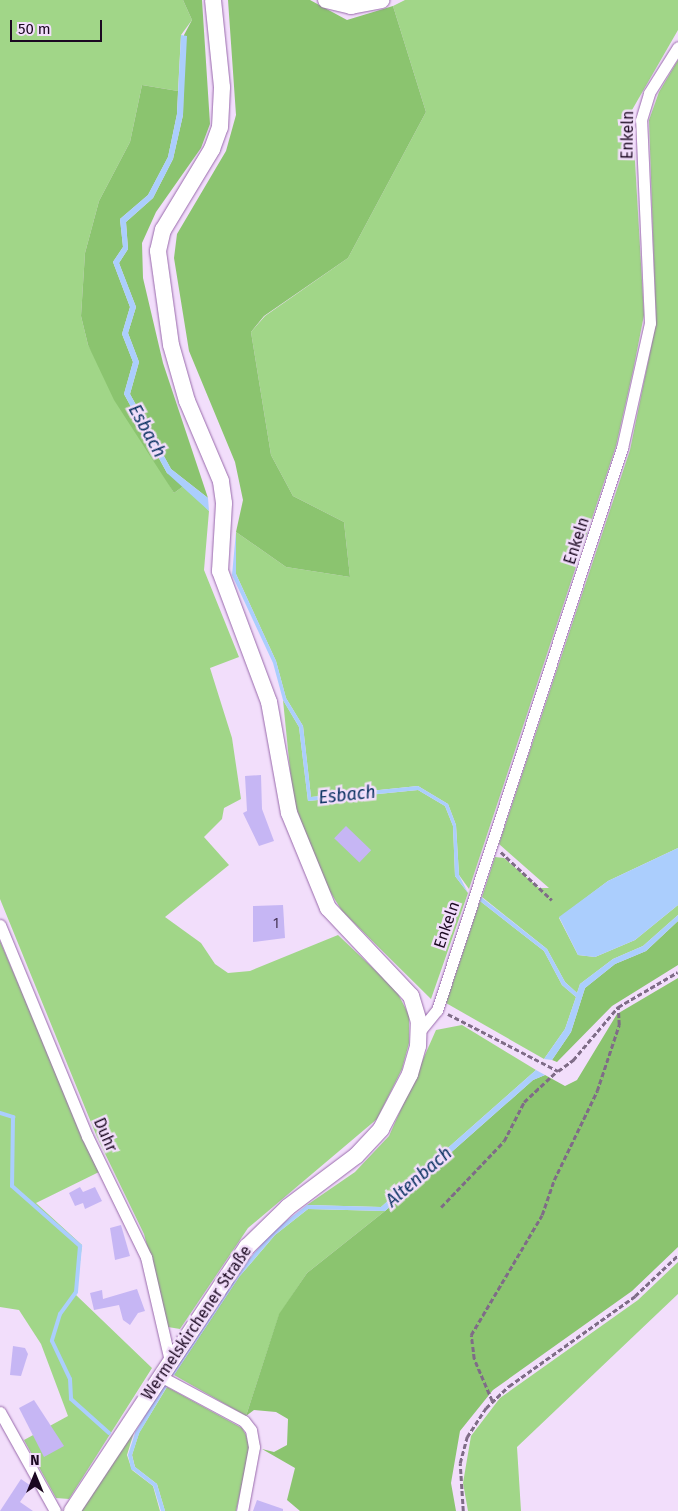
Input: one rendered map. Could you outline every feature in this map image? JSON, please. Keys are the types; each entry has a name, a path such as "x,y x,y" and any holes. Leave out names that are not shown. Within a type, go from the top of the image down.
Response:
{"street":[{"path":"213,0 222,87 220,127 212,149 163,230 158,251 170,345 187,402 221,481 221,578 267,697 284,796 300,843 331,913 411,996 419,1032"},
{"path":"326,0 351,6 381,0"},
{"name":"Enkeln","path":"419,1032 437,1010 614,478 644,360 651,295 641,120 649,93 678,47"},
{"name":"Duhr","path":"0,925 83,1127 146,1258 170,1361"},
{"name":"Wermelskirchener Straße","path":"72,1511 170,1361 258,1235 356,1156 381,1129 410,1074 419,1032"},
{"path":"160,1376 244,1421 251,1430 254,1447 242,1511"},
{"path":"0,1412 55,1511"}],"path":[{"path":"491,847 506,855 552,900"},
{"path":"441,1207 504,1142 524,1102 573,1060 618,1007 678,972"},
{"path":"492,1401 474,1359 471,1335 542,1215 554,1180 597,1091 618,1024 618,1007"},
{"path":"437,1010 558,1071"},
{"path":"462,1511 458,1477 463,1449 492,1401 635,1296 678,1255"}],"green space":[{"path":"0,0 183,0 192,20 181,35 178,91 142,85 130,142 99,201 85,253 81,316 88,345 174,493 185,485 209,511 204,570 239,657 210,668 232,738 241,799 224,808 222,819 204,837 229,865 165,917 201,943 215,964 228,973 250,971 338,935 396,990 409,1015 409,1043 402,1069 377,1119 248,1228 180,1329 168,1327 144,1234 97,1137 0,899"},
{"path":"183,0 202,0 210,124 201,148 156,212 142,243 143,278 163,363 208,498 171,469 130,394 139,362 128,333 136,307 119,263 128,249 126,222 153,198 173,159 183,115 184,35 192,20"},
{"path":"228,0 310,0 347,20 393,6 426,112 348,258 264,316 251,332 271,455 293,496 344,522 350,577 286,567 236,532 243,500 235,462 189,351 174,258 177,234 226,151 236,115"},
{"path":"405,0 678,0 678,30 632,110 644,315 616,446 469,889 459,875 456,825 448,804 418,786 311,797 303,726 286,698 276,661 236,574 236,532 286,567 350,577 344,522 293,496 271,455 251,332 265,316 348,258 426,112 393,6"},
{"path":"678,60 678,848 608,881 559,918 578,955 595,957 635,940 678,905 678,915 643,946 613,959 580,984 577,993 565,982 547,949 482,897 495,857 504,858 539,888 549,888 499,844 630,450 656,323 649,120 659,92"},
{"path":"142,85 178,91 177,114 168,157 148,195 120,219 123,247 113,262 130,307 122,334 133,362 124,394 167,473 185,485 174,493 114,400 88,345 81,316 85,253 99,201 130,142"},
{"path":"283,700 299,727 308,801 418,790 445,806 453,826 455,876 468,893 431,999 342,911 324,882 293,800"},
{"path":"480,901 544,951 562,985 576,997 565,1029 544,1059 446,1003"},
{"path":"678,921 678,965 612,1006 557,1062 552,1060 571,1032 585,988 615,964 646,951"},
{"path":"0,941 99,1172 36,1203 82,1245 76,1295 152,1368 69,1499 56,1498 24,1440 68,1416 41,1344 19,1310 0,1307"},
{"path":"678,978 678,1247 632,1291 493,1390 460,1431 451,1483 456,1511 300,1511 287,1500 295,1468 262,1449 274,1452 287,1445 288,1419 276,1412 254,1410 246,1416 279,1314 307,1273 385,1211 533,1080 545,1075 565,1086 577,1080 617,1014"},
{"path":"462,1025 536,1070 381,1207 307,1205 355,1172 389,1136 436,1030"},
{"path":"308,1209 385,1211 307,1273 279,1315 246,1416 174,1375 239,1277 275,1235"},
{"path":"678,1262 678,1294 517,1447 521,1511 468,1511 463,1483 471,1436 500,1398 638,1300"},
{"path":"164,1385 134,1432 127,1455 132,1470 153,1486 160,1511 78,1511"},
{"path":"167,1387 242,1428 246,1435 250,1449 236,1511 165,1511 157,1484 135,1467 132,1455 139,1433"}],"water":[{"name":"Esbach","path":"181,35 187,36 183,115 173,159 153,198 126,222 128,249 119,263 136,307 128,333 139,362 130,394 171,469 208,498 209,511 167,473 124,394 133,362 122,334 130,307 113,262 123,247 120,219 148,195 168,157 177,114"},
{"name":"Esbach","path":"236,532 236,574 276,661 286,698 303,726 311,797 418,786 448,804 456,825 459,875 468,893 455,876 453,826 445,806 418,790 308,801 299,727 283,700 273,663 232,575"},
{"path":"678,848 678,905 635,940 595,957 578,955 559,917 608,881"},
{"path":"481,897 547,949 565,982 577,993 580,984 613,959 643,946 678,915 678,921 646,951 615,964 585,988 571,1032 552,1060 544,1059 565,1029 576,997 562,985 544,951 480,901"},
{"path":"536,1070 545,1075 533,1080 385,1211 308,1209 275,1235 239,1277 174,1375 171,1374 236,1275 272,1232 307,1205 381,1207"}],"building":[{"path":"261,775 262,809 274,841 259,846 243,813 247,811 245,776"},
{"path":"346,826 371,850 359,863 334,838"},
{"path":"283,905 285,938 253,942 253,906"},
{"path":"80,1187 83,1192 95,1187 102,1201 85,1209 83,1203 75,1206 69,1193"},
{"path":"121,1225 130,1256 115,1260 110,1228"},
{"path":"137,1289 145,1311 138,1313 130,1325 123,1320 119,1305 94,1310 90,1293 102,1290 103,1299"},
{"path":"13,1346 25,1348 28,1354 21,1376 10,1375"},
{"path":"34,1400 64,1446 44,1457 19,1408"},
{"path":"21,1479 31,1486 20,1502 33,1511 0,1511"},
{"path":"257,1500 283,1509 283,1511 253,1511"}],"waterway":[{"path":"0,1113 13,1117 12,1186 80,1246 76,1292 60,1314 52,1341 70,1379 71,1399 109,1433"},
{"name":"Altenbach","path":"163,1511 155,1485 133,1468 130,1455 137,1433 165,1386"}]}
